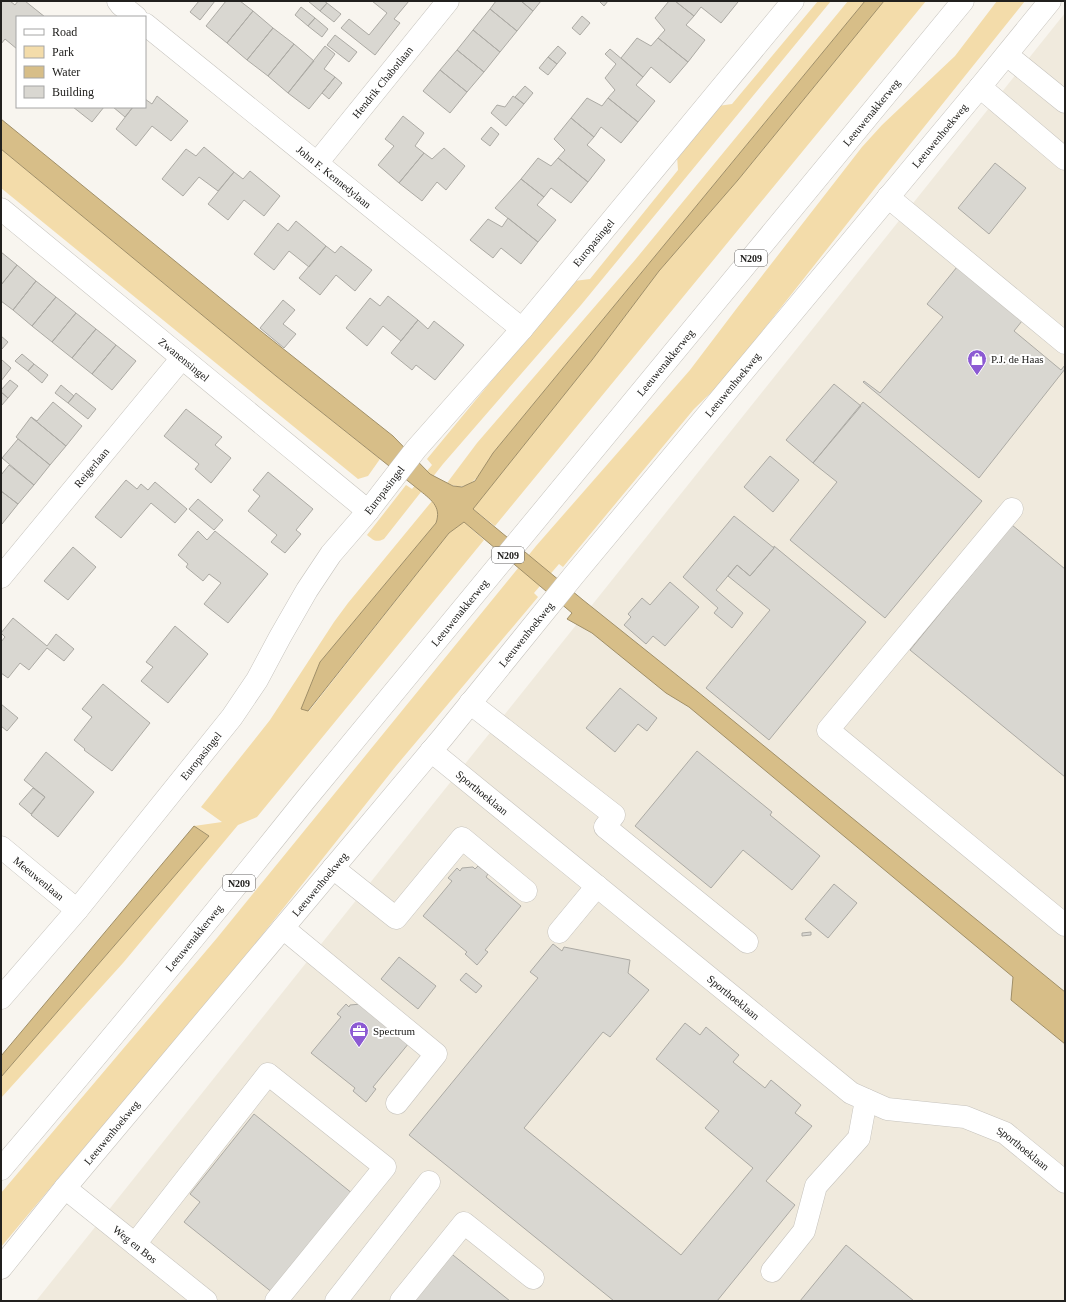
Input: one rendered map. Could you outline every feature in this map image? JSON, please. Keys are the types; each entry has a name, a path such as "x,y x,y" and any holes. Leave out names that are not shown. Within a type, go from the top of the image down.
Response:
{"street":[{"path":"118,1 135,16"},
{"name":"Hendrik Chabotlaan","path":"317,163 448,1"},
{"name":"Europasingel","path":"1,998 77,910 232,716 257,680 307,590 330,554 368,511 416,449 522,329 793,1"},
{"name":"Leeuwenakkerweg","path":"1,1169 172,966 306,799 962,1"},
{"name":"Leeuwenhoekweg","path":"1,1268 65,1188 431,751 574,575 1007,55 1050,1"},
{"name":"John F. Kennedylaan","path":"146,25 522,329"},
{"path":"1007,55 1065,102"},
{"path":"980,87 1065,159"},
{"path":"888,197 1065,343"},
{"name":"Zwanensingel","path":"1,209 368,511"},
{"name":"Reigerlaan","path":"1,577 182,358"},
{"path":"1012,509 828,730 1065,925"},
{"path":"470,703 614,815 605,828 747,942"},
{"name":"Sporthoeklaan","path":"431,751 851,1093 887,1109 965,1117 1005,1133 1065,1182"},
{"path":"333,868 396,918 462,838 526,891"},
{"name":"Meeuwenlaan","path":"1,848 77,910"},
{"path":"559,932 597,886"},
{"path":"283,928 436,1054 397,1103"},
{"path":"134,1244 268,1074 385,1166 276,1301"},
{"path":"772,1271 804,1231 816,1186 859,1138 866,1100"},
{"path":"336,1301 429,1182"},
{"name":"Weg en Bos","path":"65,1188 206,1301"},
{"path":"401,1301 464,1223 534,1278"}],"shaded area":[{"path":"1065,13 1065,1301 36,1301 139,1172"}],"green space":[{"path":"818,1 831,1 581,305 443,464 384,539 379,541 367,535 406,485 412,489 432,465 427,459 574,281 590,279 678,170 677,156 718,106 732,104"},
{"path":"848,1 865,1 493,453 480,474 470,484 463,486 456,486 447,483 477,443 635,260"},
{"path":"884,1 926,1 495,526 473,509 592,360 659,271 738,180"},
{"path":"997,1 1025,1 723,381 694,409 563,567 559,564 534,593 538,597 396,766 206,1006 1,1247 1,1193 217,938 536,546 690,370 862,147 882,125 955,56"},
{"path":"1,149 276,376 380,459 368,476 358,479 1,188"},
{"path":"432,501 436,506 437,511 436,523 320,662 302,709 309,711 449,533 464,522 484,540 257,817 238,825 123,963 1,1098 1,1077 209,836 194,826 222,822 201,807 270,720 348,603"}],"water":[{"path":"865,1 884,1 738,180 659,271 592,360 473,509 1065,992 1065,1044 1011,1000 1013,977 689,707 666,693 592,633 567,619 572,613 464,522 449,533 308,711 301,709 320,662 436,523 437,512 434,503 276,376 1,149 1,119 257,328 393,436 430,474 453,486 462,487 475,481 493,453"},
{"path":"194,826 209,836 1,1077 1,1056"}],"building":[{"path":"3,1 10,1 15,5 18,1 25,1 44,16 16,16 16,48 5,39 1,44 1,3"},
{"path":"199,1 215,1 200,20 190,12"},
{"path":"226,1 240,1 253,11 227,43 206,26"},
{"path":"308,1 324,1 327,3 320,11"},
{"path":"372,1 409,1 394,19 400,23 375,55 341,28 349,19 369,35 387,13"},
{"path":"496,1 521,1 533,11 517,31 490,9"},
{"path":"521,1 541,1 533,11"},
{"path":"599,1 608,1 604,6"},
{"path":"669,1 675,1 694,16 686,25 705,40 688,62 658,38 665,30 655,18"},
{"path":"675,1 738,2 721,23 701,7 694,16"},
{"path":"327,3 341,14 334,22 320,11"},
{"path":"301,7 315,18 308,26 295,15"},
{"path":"490,9 517,31 500,52 473,30"},
{"path":"253,11 273,28 247,60 227,43"},
{"path":"582,16 590,23 580,35 572,28"},
{"path":"315,18 328,29 322,37 308,26"},
{"path":"273,28 294,44 268,76 247,60"},
{"path":"473,30 500,52 484,72 457,50"},
{"path":"335,35 357,52 349,62 327,45"},
{"path":"637,38 651,46 658,38 688,62 670,83 651,67 643,77 621,58"},
{"path":"294,44 314,61 288,93 268,76"},
{"path":"325,46 335,54 324,69 335,77 309,109 288,93"},
{"path":"558,46 566,53 557,64 548,57"},
{"path":"610,49 643,77 636,85 655,101 638,122 608,98 615,90 605,78 616,64 605,54"},
{"path":"457,50 484,72 467,92 440,70"},
{"path":"548,57 557,64 548,75 539,68"},
{"path":"440,70 467,92 450,113 423,91"},
{"path":"335,77 342,83 329,99 322,93"},
{"path":"525,86 533,93 524,104 515,97"},
{"path":"157,96 188,121 171,141 152,126 136,146 116,129 132,108 146,108 146,100 152,104"},
{"path":"513,96 524,104 506,126 491,113 497,105 505,107"},
{"path":"587,98 602,106 608,98 638,122 621,143 601,127 594,137 571,118"},
{"path":"74,108 103,108 92,122"},
{"path":"114,108 132,108 125,117"},
{"path":"403,116 424,133 415,146 424,153 399,183 378,165 394,146 385,139"},
{"path":"571,118 594,137 587,145 605,160 588,182 558,158 565,150 554,139"},
{"path":"491,127 499,134 490,146 481,139"},
{"path":"204,147 234,172 218,191 199,177 183,196 162,179 186,149 196,156"},
{"path":"444,148 465,166 446,190 437,182 422,201 399,183 424,153 432,159"},
{"path":"538,158 551,166 558,158 588,182 571,203 551,188 544,197 521,179"},
{"path":"995,163 1026,188 989,234 958,208"},
{"path":"250,171 280,196 264,216 244,200 228,220 208,204 234,172 243,179"},
{"path":"521,179 544,197 537,205 556,220 538,242 495,208"},
{"path":"508,218 538,242 521,264 501,248 493,258 470,240 488,219 502,227"},
{"path":"296,221 326,246 309,267 289,251 274,270 254,254 278,223 288,231"},
{"path":"326,246 335,253 341,246 372,270 355,291 336,275 320,295 299,278"},
{"path":"1,252 17,265 1,285"},
{"path":"17,265 36,281 13,310 1,301 1,285"},
{"name":"P.J. de Haas","path":"957,267 1022,321 1014,331 1061,370 1065,365 1065,369 979,478 863,382 864,381 880,393 943,317 927,304"},
{"path":"36,281 56,297 32,326 13,310"},
{"path":"388,296 418,320 401,341 383,326 367,346 346,328 370,298 380,306"},
{"path":"56,297 76,313 52,342 32,326"},
{"path":"283,300 295,310 283,324 296,334 284,348 260,328"},
{"path":"76,313 96,329 72,358 52,342"},
{"path":"418,320 428,329 434,321 464,345 435,380 416,365 412,370 391,353"},
{"path":"96,329 116,345 92,374 72,358"},
{"path":"1,336 8,342 2,349 1,349"},
{"path":"116,345 136,361 112,390 92,374"},
{"path":"22,354 34,364 28,371 15,361"},
{"path":"2,360 11,368 1,381 1,361"},
{"path":"34,364 48,375 42,383 28,371"},
{"path":"10,380 18,386 8,398 1,392 1,390"},
{"path":"834,384 861,406 813,463 786,440"},
{"path":"61,385 74,396 68,403 55,393"},
{"path":"1,392 8,398 1,406"},
{"path":"76,393 96,409 88,419 68,403"},
{"path":"53,402 82,426 66,446 31,417 37,421"},
{"path":"863,402 982,501 885,618 790,540 837,482 813,463"},
{"path":"186,409 222,437 215,445 231,458 211,483 195,469 199,464 164,436"},
{"path":"31,417 66,446 50,465 16,437"},
{"path":"18,439 50,465 34,485 2,458"},
{"path":"770,456 799,480 773,512 744,487"},
{"path":"9,465 34,485 18,504 1,491 1,475"},
{"path":"268,472 313,509 296,530 301,534 285,553 271,542 277,535 248,511 260,496 253,490"},
{"path":"126,480 137,489 141,484 148,490 155,482 187,509 175,523 151,503 121,538 95,517"},
{"path":"1,491 18,504 2,524 1,523"},
{"path":"198,499 223,520 214,530 189,509"},
{"path":"734,516 774,548 750,576 737,565 716,590 743,613 732,628 714,613 718,608 683,577"},
{"path":"1012,525 1065,569 1065,777 910,650"},
{"path":"198,531 207,540 215,531 268,574 228,623 204,604 221,583 209,574 203,581 186,567 188,564 178,555"},
{"path":"774,546 866,622 769,740 706,688 770,610 728,576 737,565 750,576 774,548"},
{"path":"73,547 96,567 68,600 44,581"},
{"path":"670,582 699,607 665,646 653,636 646,644 624,625 631,617 628,614 642,598 650,605"},
{"path":"13,618 47,646 56,634 74,649 64,661 47,648 29,670 20,663 8,678 1,673 1,642 5,637 1,633"},
{"path":"175,626 208,654 168,703 141,681 153,667 146,662"},
{"path":"103,684 150,723 112,771 84,750 85,749 74,740 92,717 82,709"},
{"path":"620,688 657,718 647,731 638,724 615,752 586,728"},
{"path":"1,704 18,718 7,731 1,726"},
{"path":"697,751 772,812 770,815 820,856 792,890 743,850 711,888 635,826"},
{"path":"46,752 94,792 58,837 31,815 45,797 24,780"},
{"path":"33,788 45,797 31,814 19,804"},
{"path":"478,866 488,874 486,877 521,906 485,950 488,952 477,965 465,954 467,952 423,916 452,881 448,878 457,868 460,871 462,868 473,867 475,869"},
{"path":"834,884 857,903 828,938 805,919"},
{"path":"811,932 811,935 802,936 802,933"},
{"path":"553,944 562,951 564,947 630,960 628,973 649,990 610,1037 603,1032 524,1128 681,1255 753,1168 705,1128 719,1111 656,1059 685,1023 700,1035 706,1027 739,1055 733,1062 765,1088 771,1080 801,1105 795,1113 812,1126 766,1181 795,1205 717,1301 614,1301 409,1135 538,978 530,972"},
{"path":"399,957 436,986 418,1009 381,979"},
{"path":"466,973 482,986 476,993 460,980"},
{"path":"346,1004 349,1007 350,1005 361,1004 409,1043 373,1087 376,1089 366,1102 353,1091 355,1088 311,1053 341,1017 337,1014"},
{"path":"254,1114 353,1194 273,1293 184,1222 200,1202 190,1194"},
{"path":"846,1245 914,1301 800,1301"},
{"path":"448,1251 510,1301 407,1301"}],"place":[{"name":"P.J. de Haas","path":"977,376"},
{"name":"Spectrum","path":"359,1048"}]}
